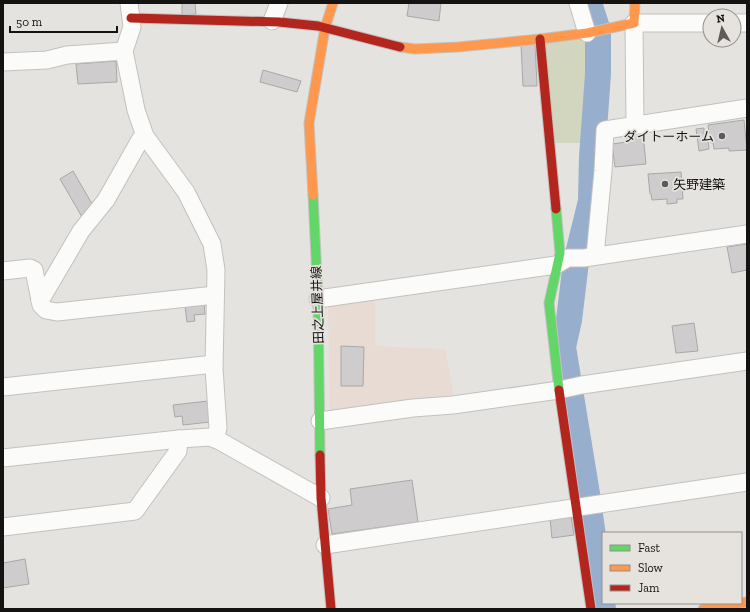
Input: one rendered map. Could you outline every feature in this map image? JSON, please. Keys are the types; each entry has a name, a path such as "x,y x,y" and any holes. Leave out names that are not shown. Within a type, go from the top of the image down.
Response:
{"street":[{"path":"272,22 279,3"},
{"name":"田之上屋井線","path":"331,609 321,498 318,299 309,122 325,28 332,3"},
{"path":"578,3 588,33"},
{"path":"635,3 635,125"},
{"path":"215,439 218,428 214,364 216,270 212,244 186,192 145,136 136,110 124,51 132,27 130,11 318,26 404,48 415,49 458,47 540,39 588,33 634,23 702,23"},
{"path":"540,39 560,253 556,265 549,303 559,390 591,609"},
{"path":"3,62 47,60 67,55 124,51"},
{"path":"594,256 603,171 605,130 747,108"},
{"path":"40,301 81,231 106,200 140,140 145,136"},
{"path":"318,299 556,265 568,258 700,242 747,234"},
{"path":"3,271 30,268 34,270 41,305 46,310 57,312 215,295"},
{"path":"320,421 413,408 453,405 747,361"},
{"path":"3,387 214,364"},
{"path":"3,458 210,437 321,498"},
{"path":"3,526 134,511 178,451 179,439"},
{"path":"325,545 747,482"},
{"path":"703,609 734,604"}],"shaded area":[{"path":"375,298 375,346 445,349 454,395 330,412 328,307"}],"green space":[{"path":"585,38 587,93 586,143 554,143 545,42"}],"building":[{"path":"182,3 195,3 196,14 182,15"},
{"path":"409,3 441,3 439,21 407,16"},
{"path":"535,43 537,86 523,86 521,44"},
{"path":"116,61 117,82 78,84 76,64"},
{"path":"263,70 301,81 297,92 260,82"},
{"name":"ダイトーホーム","path":"744,120 747,150 729,151 729,148 714,149 710,138 708,139 709,149 699,151 696,129 704,128 704,134 709,133 708,125"},
{"path":"643,134 646,164 615,167 612,144 627,142 626,135"},
{"path":"73,171 95,209 82,217 60,179"},
{"name":"矢野建築","path":"681,172 683,199 677,199 677,203 667,204 667,199 652,200 648,174"},
{"path":"747,244 747,270 732,273 727,247"},
{"path":"204,304 205,314 194,315 195,321 187,322 185,306"},
{"path":"694,323 698,351 676,353 672,326"},
{"path":"341,346 364,347 363,386 341,386"},
{"path":"208,401 210,422 183,425 182,416 175,417 173,405"},
{"path":"412,480 418,522 332,534 328,509 352,505 350,489"},
{"path":"571,516 574,535 552,538 550,519"},
{"path":"25,559 29,584 3,588 3,563"}],"waterway":[{"path":"589,3 598,31 598,74 592,157 591,201 576,262 569,320 563,347 588,500 602,602"},
{"path":"602,604 603,609"}],"traffic: fast":[{"path":"313,195 318,299 320,455"},
{"path":"556,209 560,253 549,303 559,390"}],"traffic: slow":[{"path":"313,195 309,123 325,28 333,3"},
{"path":"400,47 415,49 458,47 587,33 634,23 635,3"},
{"path":"742,603 747,602"},
{"path":"703,609 734,604"}],"traffic: jam":[{"path":"131,18 279,22 318,26 400,47"},
{"path":"540,39 556,209"},
{"path":"559,390 591,609"},
{"path":"320,455 321,498 331,609"}],"place":[{"name":"ダイトーホーム","path":"722,136"},
{"name":"矢野建築","path":"665,184"}]}
